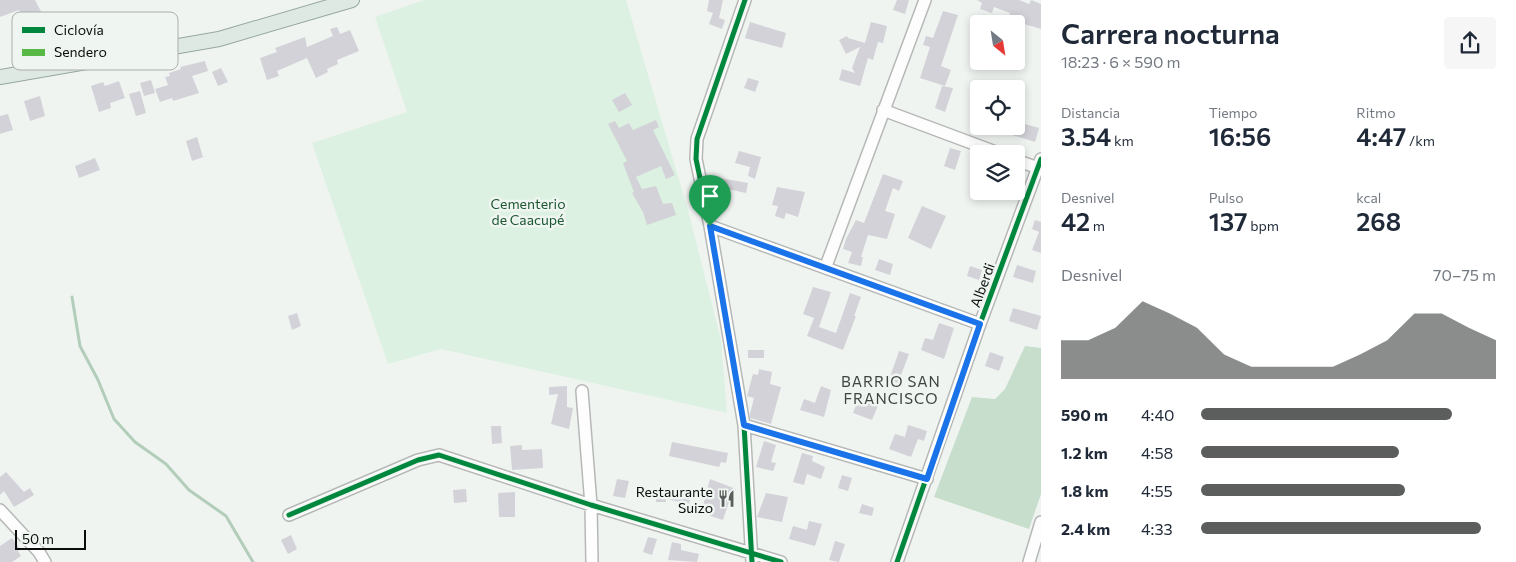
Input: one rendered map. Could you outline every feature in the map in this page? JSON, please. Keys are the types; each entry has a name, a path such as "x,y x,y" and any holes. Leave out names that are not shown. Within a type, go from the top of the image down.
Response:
{"main road":[{"path":"178,46 219,39 352,0"},
{"path":"0,77 40,70"}],"street":[{"path":"745,0 697,139 696,159 710,226 744,425 751,558"},
{"path":"826,266 924,0"},
{"path":"883,110 977,145"},
{"path":"1025,162 1040,165"},
{"name":"Alberdi","path":"897,562 980,324 1040,165"},
{"path":"710,226 826,266 980,324"},
{"path":"582,391 591,505 592,562"},
{"path":"744,425 927,479"},
{"path":"290,515 418,460 440,455 751,558 781,562"},
{"path":"0,510 39,552 45,562"},
{"path":"1029,562 1041,522"}],"green space":[{"name":"Cementerio de Caacupé","path":"424,0 626,0 688,210 721,340 727,413 441,349 388,364 312,143 407,112 375,17"},
{"path":"1025,346 1041,348 1041,494 1029,529 934,497 972,397 995,399 1005,389"}],"building":[{"path":"0,0 35,0 41,12 20,12 19,10 0,17"},
{"path":"709,0 723,0 719,18 725,20 722,29 709,24 713,13 707,11"},
{"path":"897,0 909,0 905,14 893,10"},
{"path":"977,0 1019,0 1029,4 1031,0 1041,4 1041,29 1025,24 1025,15 1009,15 1010,13 994,7 992,13 980,9 982,3"},
{"path":"943,11 958,15 941,66 951,70 945,86 920,78 930,47 923,45 926,36 933,38"},
{"path":"750,22 786,33 782,48 745,38"},
{"path":"871,22 887,26 883,43 878,42 873,60 868,58 860,86 839,80 842,69 855,73 852,68 860,47 846,54 839,40 847,36 848,38 865,43"},
{"path":"337,27 340,34 350,30 359,51 337,60 338,64 327,69 328,72 316,78 307,58 277,71 279,76 267,80 260,58 277,52 275,48 305,37 307,47 333,36 330,29"},
{"path":"205,61 208,71 192,76 199,93 173,101 172,98 160,102 155,89 168,85 165,77 170,76 169,73 181,69 180,67"},
{"path":"221,68 228,82 218,86 212,72"},
{"path":"748,78 759,81 755,92 744,88"},
{"path":"151,80 155,93 144,96 140,83"},
{"path":"119,81 125,98 110,103 111,108 99,112 91,86 103,82 105,86"},
{"path":"942,86 953,88 945,112 935,108"},
{"path":"140,91 146,113 136,116 129,94"},
{"path":"625,93 632,105 619,112 612,100"},
{"path":"40,96 45,116 30,121 24,101"},
{"path":"8,114 13,130 0,134 0,116"},
{"path":"656,120 659,127 653,130 675,175 666,179 661,166 636,177 642,189 656,186 663,204 672,203 676,215 647,225 643,212 632,193 634,192 623,163 627,161 608,124 615,121 619,128 629,123 633,130"},
{"path":"1025,124 1039,128 1035,142 1012,135 1025,135"},
{"path":"197,137 203,157 192,161 186,141"},
{"path":"950,148 961,151 955,170 944,166"},
{"path":"739,151 761,157 755,179 748,176 750,167 735,163"},
{"path":"95,158 100,170 79,178 75,166"},
{"path":"883,174 903,181 899,191 893,188 885,211 895,214 887,239 868,235 861,257 863,257 861,266 848,263 852,252 843,249 846,239 856,220 864,223"},
{"path":"720,178 748,183 746,193 718,187"},
{"path":"777,187 805,192 798,217 786,213 784,219 775,216 778,206 772,205"},
{"path":"922,206 946,216 931,249 908,238"},
{"path":"1035,220 1041,222 1041,253 1032,250 1039,232 1032,229"},
{"path":"879,259 893,264 890,275 875,270"},
{"path":"1017,265 1036,271 1033,283 1013,277"},
{"path":"970,266 982,270 979,280 967,276"},
{"path":"813,287 831,292 819,327 836,333 850,293 861,297 843,350 807,336 814,318 803,314"},
{"path":"1013,308 1041,316 1037,330 1009,321"},
{"path":"297,313 301,326 292,330 288,316"},
{"path":"939,323 954,328 944,359 921,350 925,338 933,340"},
{"path":"748,350 764,350 764,358 748,358"},
{"path":"899,351 909,354 898,383 889,380"},
{"path":"990,352 1004,357 999,371 985,366"},
{"path":"759,369 772,372 770,384 781,387 771,424 750,418 754,398 747,396 753,374 758,375"},
{"path":"567,386 567,407 573,408 569,429 551,424 558,394 549,395 549,387"},
{"path":"821,386 831,390 824,417 800,410 804,399 815,403"},
{"path":"860,394 880,401 872,420 853,413"},
{"path":"908,425 927,431 924,441 918,439 911,457 889,449 895,434 905,437"},
{"path":"491,426 501,426 502,443 492,444"},
{"path":"764,441 776,445 771,462 776,463 773,471 756,467"},
{"path":"672,442 728,453 726,463 721,462 719,467 669,456"},
{"path":"522,445 522,450 542,449 543,468 512,470 510,446"},
{"path":"802,453 813,456 812,461 825,467 821,479 807,474 804,485 793,482"},
{"path":"6,472 24,492 30,488 34,495 14,507 4,491 0,495 0,477"},
{"path":"842,475 852,478 848,491 838,488"},
{"path":"617,479 629,481 625,498 613,496"},
{"path":"710,479 736,489 730,499 723,520 701,513"},
{"path":"655,488 675,488 692,491 689,504 666,499 666,502 656,502"},
{"path":"466,489 467,502 454,503 453,490"},
{"path":"515,492 515,517 499,517 498,493"},
{"path":"766,493 788,497 782,522 757,517"},
{"path":"862,504 874,508 872,516 859,513"},
{"path":"809,521 822,524 815,546 789,539 793,526 807,530"},
{"path":"291,535 297,549 288,554 281,540"},
{"path":"648,537 657,539 652,555 643,552"},
{"path":"12,538 20,549 18,551 21,556 12,562 0,562 0,546"},
{"path":"835,541 845,544 839,562 829,560"},
{"path":"672,542 681,544 681,550 699,554 697,562 668,560"}],"waterway":[{"path":"72,297 80,346 98,380 114,419 135,442 166,464 189,490 226,516 253,562"}],"cycle path":[{"path":"745,0 697,139 696,159 710,226 744,425 752,562"},
{"path":"897,562 980,324 1041,159"},
{"path":"289,515 418,460 439,455 591,505 781,562"}],"place":[{"name":"Restaurante Suizo","path":"727,499"}],"district":[{"name":"BARRIO SAN FRANCISCO","path":"891,390"}],"route":[{"path":"710,226 826,266 980,324 927,479 744,425 710,226"}]}
